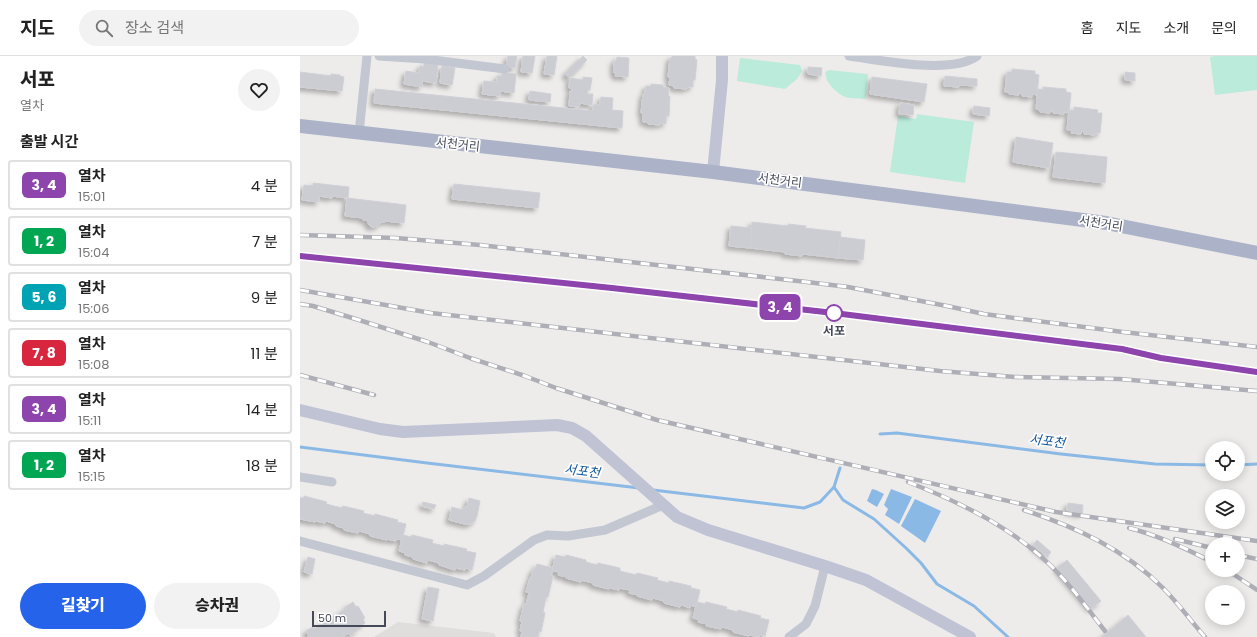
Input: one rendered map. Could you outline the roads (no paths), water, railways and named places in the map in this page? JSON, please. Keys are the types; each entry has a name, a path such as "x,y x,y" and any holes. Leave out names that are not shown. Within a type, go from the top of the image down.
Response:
{"main road":[{"name":"서천거리","path":"300,126 713,172 1106,223 1257,253"}],"street":[{"path":"359,132 367,56"},
{"path":"379,56 426,59 505,69"},
{"path":"713,172 722,80 722,56"},
{"path":"849,56 925,66 948,65 966,61 977,56"},
{"path":"300,410 380,429 403,432 557,425 572,428 586,436 677,517 708,530 866,580 970,637"},
{"path":"300,477 332,482"},
{"path":"300,541 467,585 484,576 534,540 547,535 568,536 605,530 659,502"},
{"path":"789,637 806,624 815,606 825,566"}],"water":[{"path":"872,489 884,494 877,507 867,501"},
{"path":"891,489 912,497 899,524 885,515 888,509 884,505"},
{"path":"915,499 941,511 925,543 901,526"}],"waterway":[{"name":"서포천","path":"880,434 897,433 1061,454 1155,464 1205,465"},
{"name":"서포천","path":"300,447 639,488"},
{"name":"서포천","path":"1245,465 1257,464"},
{"name":"서포천","path":"653,490 804,508 820,502 834,487 840,468"},
{"path":"834,487 843,500 874,519 906,548 921,563 937,584 974,606 1008,637"}],"railway":[{"path":"300,235 396,238 480,245 807,282 848,287 984,314 1257,347"},
{"path":"300,256 596,286 834,313 1122,349 1161,357 1257,372"},
{"path":"300,290 431,313 940,371 1015,377 1120,379 1257,391"},
{"path":"300,304 313,306 428,342 556,388 657,420 1056,512 1257,541"},
{"path":"300,375 374,395"},
{"path":"908,482 969,509 988,519 1026,544 1059,574 1105,631"},
{"path":"1024,510 1081,532 1116,551 1132,562 1163,588 1205,637"},
{"path":"1129,528 1171,542 1205,558"},
{"path":"1175,539 1205,546"},
{"path":"1245,556 1257,559"},
{"path":"1238,577 1257,590"}],"train":[{"path":"300,256 538,279 834,313 1122,349 1161,358 1184,360 1257,372"}],"place":[{"name":"서포","path":"834,313"}]}
